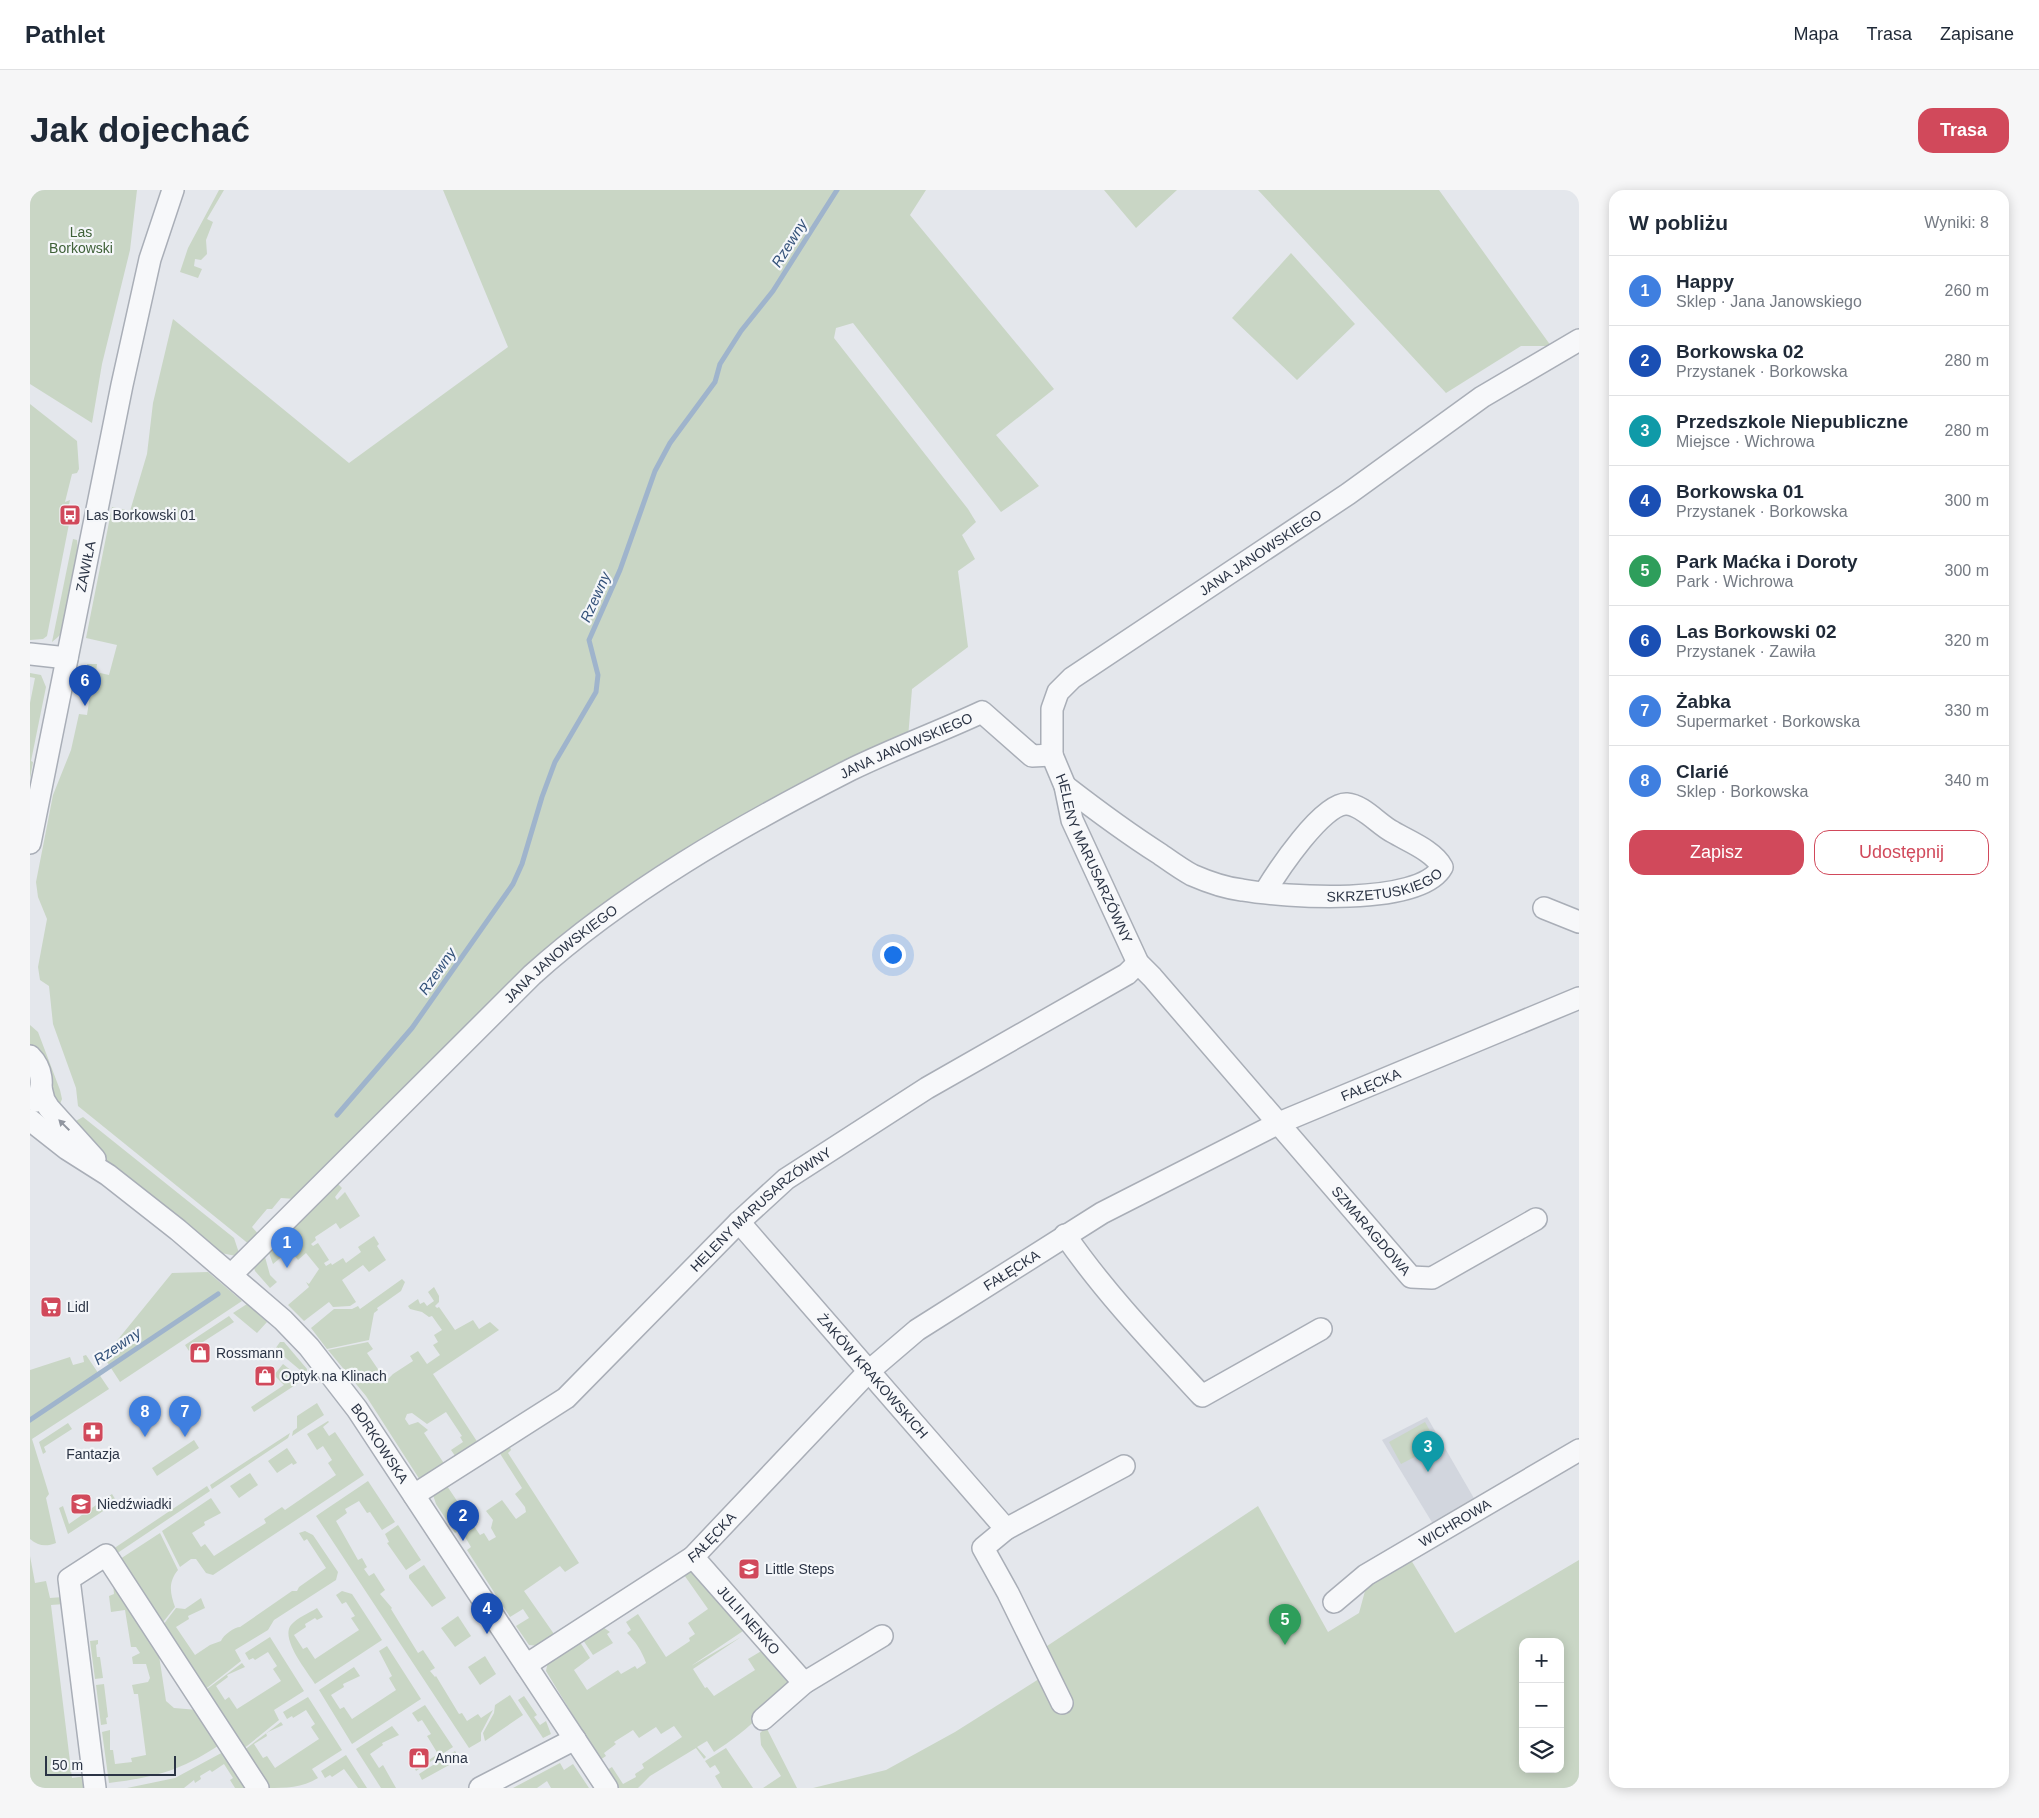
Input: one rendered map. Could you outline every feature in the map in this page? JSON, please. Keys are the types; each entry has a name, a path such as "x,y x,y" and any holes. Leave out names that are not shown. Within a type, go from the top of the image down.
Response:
{"street":[{"name":"ZAWIŁA","path":"30,843 100,488 150,259 158,190"},
{"name":"ZAWIŁA","path":"150,259 173,190"},
{"name":"JANA JANOWSKIEGO","path":"232,1274 573,938 702,852 851,770 982,712 1032,756 1052,755 1052,709 1058,692 1072,678 1334,503 1476,402 1579,340"},
{"path":"30,654 67,658"},
{"name":"HELENY MARUSARZÓWNY","path":"1052,755 1065,786 1072,820 1138,964 1152,977 1278,1123"},
{"name":"SKRZETUSKIEGO","path":"1065,786 1124,832 1190,874 1218,885 1265,892 1375,896 1399,892 1430,881 1438,874 1442,867 1439,861 1386,829 1355,806 1346,804 1326,813 1282,865 1265,892"},
{"path":"1544,908 1579,922"},
{"name":"HELENY MARUSARZÓWNY","path":"414,1495 566,1398 763,1197 810,1162 926,1088 1127,974 1138,964"},
{"name":"FAŁĘCKA","path":"526,1664 693,1557 869,1371 917,1330 1065,1235 1102,1213 1278,1123 1579,998"},
{"path":"30,1056 38,1068 41,1088 38,1098 30,1109"},
{"name":"BORKOWSKA","path":"41,1088 44,1100 49,1108 108,1175"},
{"name":"BORKOWSKA","path":"30,1120 67,1150 108,1175 232,1274 283,1320 309,1347 357,1409 607,1788"},
{"name":"SZMARAGDOWA","path":"1278,1123 1411,1277 1432,1278 1536,1219"},
{"name":"ŻAKÓW KRAKOWSKICH","path":"738,1222 1006,1529"},
{"path":"1065,1235 1078,1254 1146,1336 1202,1396 1321,1329"},
{"name":"WICHROWA","path":"1334,1602 1366,1575 1579,1450"},
{"path":"1062,1703 1008,1592 983,1548 1006,1529 1124,1466"},
{"path":"95,1788 68,1578 106,1556 258,1788"},
{"name":"JULII NENKO","path":"693,1557 804,1683"},
{"path":"763,1720 804,1683 882,1636"},
{"path":"480,1788 576,1739"}],"shaded area":[{"path":"1427,1417 1475,1500 1433,1524 1382,1440"}],"green space":[{"name":"Las Borkowski","path":"30,190 137,190 130,250 102,364 92,423 30,384"},
{"path":"219,190 224,190 207,219 213,222 206,240 207,254 201,260 195,259 194,266 202,269 198,278 180,272 188,248"},
{"path":"443,190 926,190 910,215 1054,389 996,435 1039,486 1001,512 853,323 836,328 834,338 968,509 976,522 962,535 975,559 958,571 968,647 912,689 908,738 586,920 295,1199 281,1198 272,1209 267,1209 252,1227 262,1238 250,1245 78,1106 76,1088 53,1024 49,986 40,980 38,967 47,919 38,897 36,882 53,795 71,750 79,714 87,715 93,675 88,673 87,664 97,664 96,672 109,675 117,645 86,638 112,507 130,511 147,454 153,403 173,319 349,463 508,347"},
{"path":"1104,190 1177,190 1136,228"},
{"path":"1258,190 1439,190 1551,346 1521,346 1446,393"},
{"path":"1291,253 1355,324 1297,380 1232,318"},
{"path":"30,404 77,441 79,469 77,473 72,474 65,502 70,500 65,522 69,524 47,636 43,639 30,640"},
{"path":"73,539 77,540 77,546 75,571 69,602 61,633 52,642"},
{"path":"30,673 41,675 46,687 31,761 33,762 30,779 30,703 35,678 30,677"},
{"path":"30,1025 38,1032 60,1090 62,1099 58,1109 30,1044"},
{"path":"83,1117 234,1238 239,1253 236,1256 221,1253 99,1155 72,1123"},
{"path":"338,1184 342,1188 335,1197 337,1200 345,1192 360,1216 340,1229 336,1223 315,1237 316,1240 311,1244 313,1246 318,1243 329,1260 324,1263 326,1266 331,1263 332,1265 343,1258 346,1263 361,1252 358,1247 374,1236 379,1244 377,1246 386,1260 369,1272 363,1265 342,1280 356,1302 350,1306 333,1307 329,1302 304,1321 288,1305 309,1287 306,1282 309,1284 319,1269 306,1253 298,1260 290,1250 273,1264 269,1253"},
{"path":"265,1257 270,1275 277,1282 270,1288 254,1268"},
{"path":"208,1272 242,1301 120,1382 100,1351 111,1348 172,1273"},
{"path":"402,1279 405,1282 401,1291 377,1308 378,1310 374,1313 369,1340 327,1349 311,1328 334,1309 352,1309 358,1306 360,1309"},
{"path":"434,1287 439,1296 439,1302 435,1306 439,1307 455,1330 473,1320 479,1329 490,1322 499,1330 433,1374 480,1446 458,1460 451,1450 463,1442 460,1437 462,1436 446,1412 427,1424 412,1413 407,1414 405,1419 409,1425 418,1422 428,1430 424,1433 447,1468 420,1480 366,1396 328,1350 368,1342 373,1349 367,1353 386,1381 413,1361 410,1356 418,1351 427,1364 440,1355 433,1345 438,1342 434,1335 442,1330 432,1316 429,1317 422,1312 410,1309 408,1306 418,1299 420,1304 424,1302 427,1306 434,1301 428,1292"},
{"path":"247,1304 267,1322 257,1333 233,1313"},
{"path":"229,1316 234,1322 189,1351 185,1345"},
{"path":"280,1342 284,1342 307,1369 306,1375 275,1349"},
{"path":"86,1355 109,1389 32,1439 49,1494 46,1498 56,1543 49,1545 39,1544 30,1539 30,1370 70,1357 73,1365 84,1362 83,1356"},
{"path":"283,1364 303,1380 254,1412 251,1407 284,1385 274,1375"},
{"path":"317,1403 324,1415 292,1436 293,1431 297,1428 297,1416"},
{"path":"328,1421 323,1427 329,1436 335,1432 364,1475 213,1575 206,1573 196,1559 191,1559 180,1567 162,1531 211,1498 221,1513 204,1522 205,1525 192,1533 201,1547 205,1544 214,1556 266,1523 264,1519 282,1507 285,1510 336,1475 328,1463 332,1460 323,1446 317,1450 307,1434"},
{"path":"1425,1422 1438,1445 1401,1464 1389,1442"},
{"path":"68,1423 72,1429 44,1447 46,1452 43,1454 39,1442"},
{"path":"290,1433 288,1438 212,1489 210,1485"},
{"path":"194,1440 199,1448 157,1476 152,1468"},
{"path":"509,1445 511,1450 508,1453 579,1563 565,1572 560,1566 524,1591 554,1634 539,1646 529,1645 516,1626 529,1618 523,1609 510,1617 467,1550 471,1547 461,1530 455,1533 436,1504 433,1495 447,1486 480,1535 484,1533 489,1541 496,1537 491,1528 493,1520 486,1511 502,1500 516,1519 526,1512 525,1507 515,1494 522,1488 499,1452"},
{"path":"287,1448 297,1463 293,1465 292,1463 277,1473 268,1461"},
{"path":"250,1473 258,1485 239,1498 230,1486"},
{"path":"368,1481 395,1522 382,1530 370,1512 367,1513 359,1501 345,1509 347,1513 336,1521 358,1560 362,1558 367,1567 364,1569 369,1576 374,1573 385,1590 380,1594 392,1608 418,1653 423,1650 435,1668 430,1671 436,1676 459,1714 462,1713 467,1721 478,1714 481,1718 493,1710 481,1733 481,1741 469,1748 316,1516"},
{"path":"207,1486 210,1491 113,1556 113,1549"},
{"path":"112,1494 117,1502 68,1534 59,1508 63,1506 69,1524"},
{"path":"1258,1506 1328,1632 1359,1613 1368,1580 1411,1560 1455,1633 1579,1560 1579,1788 813,1788 886,1770 955,1732 1042,1677 1032,1656"},
{"path":"398,1525 421,1560 406,1570 387,1543 389,1542 385,1534"},
{"path":"305,1531 313,1535 338,1572 336,1580 274,1620 268,1630 235,1650 241,1661 203,1691 163,1625 176,1608 185,1609 201,1598 205,1608 188,1616 189,1619 176,1627 195,1655 210,1645 221,1641 229,1632 240,1627 292,1591 297,1591 299,1587 326,1568 307,1539 304,1541 299,1533"},
{"path":"160,1533 178,1570 171,1583 175,1607 160,1626 117,1561"},
{"path":"30,1556 35,1583 46,1581 50,1598 63,1597 64,1604 51,1605 72,1778 86,1776 87,1788 30,1788"},
{"path":"424,1565 446,1598 432,1607 409,1578 409,1575"},
{"path":"692,1569 746,1629 691,1666 741,1637 693,1669 705,1688 707,1687 714,1696 755,1670 748,1659 763,1650 793,1683 755,1721 714,1752 707,1741 697,1747 706,1757 704,1759 696,1748 650,1776 638,1788 619,1788 607,1770 612,1767 623,1784 636,1777 635,1774 644,1768 642,1764 682,1737 674,1726 661,1734 656,1727 639,1738 633,1730 614,1742 616,1744 604,1753 606,1756 600,1760 546,1671 548,1661 578,1639 590,1658 574,1670 587,1690 618,1670 621,1674 635,1666 637,1669 646,1663 638,1646 627,1633 631,1630 626,1622 638,1614 666,1657 690,1641 689,1638 695,1634 688,1623 708,1609 682,1572"},
{"path":"113,1583 158,1649 166,1701 174,1708 198,1710 221,1744 180,1767 141,1778 109,1783 102,1732 110,1730 110,1750 113,1750 115,1764 132,1762 131,1758 146,1755 138,1694 134,1694 132,1685 148,1682 150,1678 146,1664 133,1664 132,1657 140,1653 136,1647 131,1647 125,1610 111,1612 109,1596 114,1594"},
{"path":"342,1591 352,1594 382,1640 315,1684 296,1655 289,1638 289,1631 294,1622 317,1608 323,1617 317,1620 315,1618 305,1624 306,1627 294,1635 303,1649 307,1647 315,1659 359,1630 351,1618 355,1616 346,1602 342,1604 336,1595"},
{"path":"458,1616 471,1636 455,1647 441,1628"},
{"path":"600,1625 610,1632 607,1634 613,1643 593,1655 581,1637"},
{"path":"270,1637 304,1691 274,1710 279,1720 242,1750 203,1692 242,1663 245,1667 227,1675 228,1677 216,1686 225,1700 229,1697 237,1709 281,1681 273,1669 277,1666 268,1652 255,1660 253,1658 249,1660 245,1653"},
{"path":"98,1640 96,1645 97,1657 100,1657 103,1678 95,1679 90,1641"},
{"path":"387,1646 421,1699 352,1744 319,1690 354,1667 360,1676 343,1684 344,1687 331,1695 340,1709 344,1707 352,1719 396,1690 389,1678 392,1676 379,1651"},
{"path":"485,1656 496,1674 480,1685 468,1667"},
{"path":"104,1684 108,1717 106,1718 107,1724 101,1725 96,1685"},
{"path":"510,1695 523,1715 485,1741 483,1733 494,1713 495,1705"},
{"path":"524,1696 537,1715 534,1717 540,1725 546,1721 551,1734 543,1738 518,1700"},
{"path":"308,1697 342,1750 312,1769 318,1778 294,1787 267,1788 243,1751 266,1733 267,1736 254,1744 263,1758 267,1756 275,1768 319,1739 311,1727 315,1724 306,1710 293,1718 292,1716 287,1719 283,1712"},
{"path":"425,1705 453,1747 416,1771 415,1769 438,1754 427,1736 431,1734 422,1720 418,1722 412,1713"},
{"path":"281,1722 283,1725 268,1732"},
{"path":"392,1726 399,1735 382,1743 383,1745 370,1754 379,1768 383,1765 396,1788 381,1788 356,1749"},
{"path":"766,1727 797,1788 763,1788 781,1776 761,1745 760,1733"},
{"path":"726,1748 753,1788 722,1788 715,1776 720,1773 715,1765 710,1768 705,1761"},
{"path":"225,1751 250,1788 235,1788 230,1780 233,1778 224,1764 212,1772 210,1770 200,1776 201,1779 195,1783 194,1780 184,1788 127,1788 175,1778"},
{"path":"455,1751 460,1759 422,1780 419,1774"},
{"path":"346,1755 367,1788 358,1788 344,1769 332,1777 330,1775 325,1778 321,1771"},
{"path":"560,1763 564,1770 573,1764 589,1788 551,1788 547,1781 537,1788 513,1788"}],"waterway":[{"name":"Rzewny","path":"337,1115 412,1028 513,884 522,864 542,797 555,762 596,692 598,675 589,640 620,570 655,471 670,443 715,382 720,364 741,331 773,291 837,190"},
{"name":"Rzewny","path":"30,1420 218,1294"}],"place":[{"name":"Las Borkowski 01","path":"70,515"},
{"name":"Las Borkowski 02","path":"85,706"},
{"name":"Happy","path":"287,1268"},
{"name":"Lidl","path":"51,1307"},
{"name":"Rossmann","path":"200,1353"},
{"name":"Optyk na Klinach","path":"265,1376"},
{"name":"Fantazja","path":"93,1432"},
{"name":"Clarié","path":"145,1437"},
{"name":"Żabka","path":"185,1437"},
{"name":"Przedszkole Niepubliczne","path":"1428,1472"},
{"name":"Niedźwiadki","path":"81,1504"},
{"name":"Borkowska 02","path":"463,1541"},
{"name":"Little Steps","path":"749,1569"},
{"name":"Borkowska 01","path":"487,1634"},
{"name":"Park Maćka i Doroty","path":"1285,1645"},
{"name":"Anna","path":"419,1758"}]}
